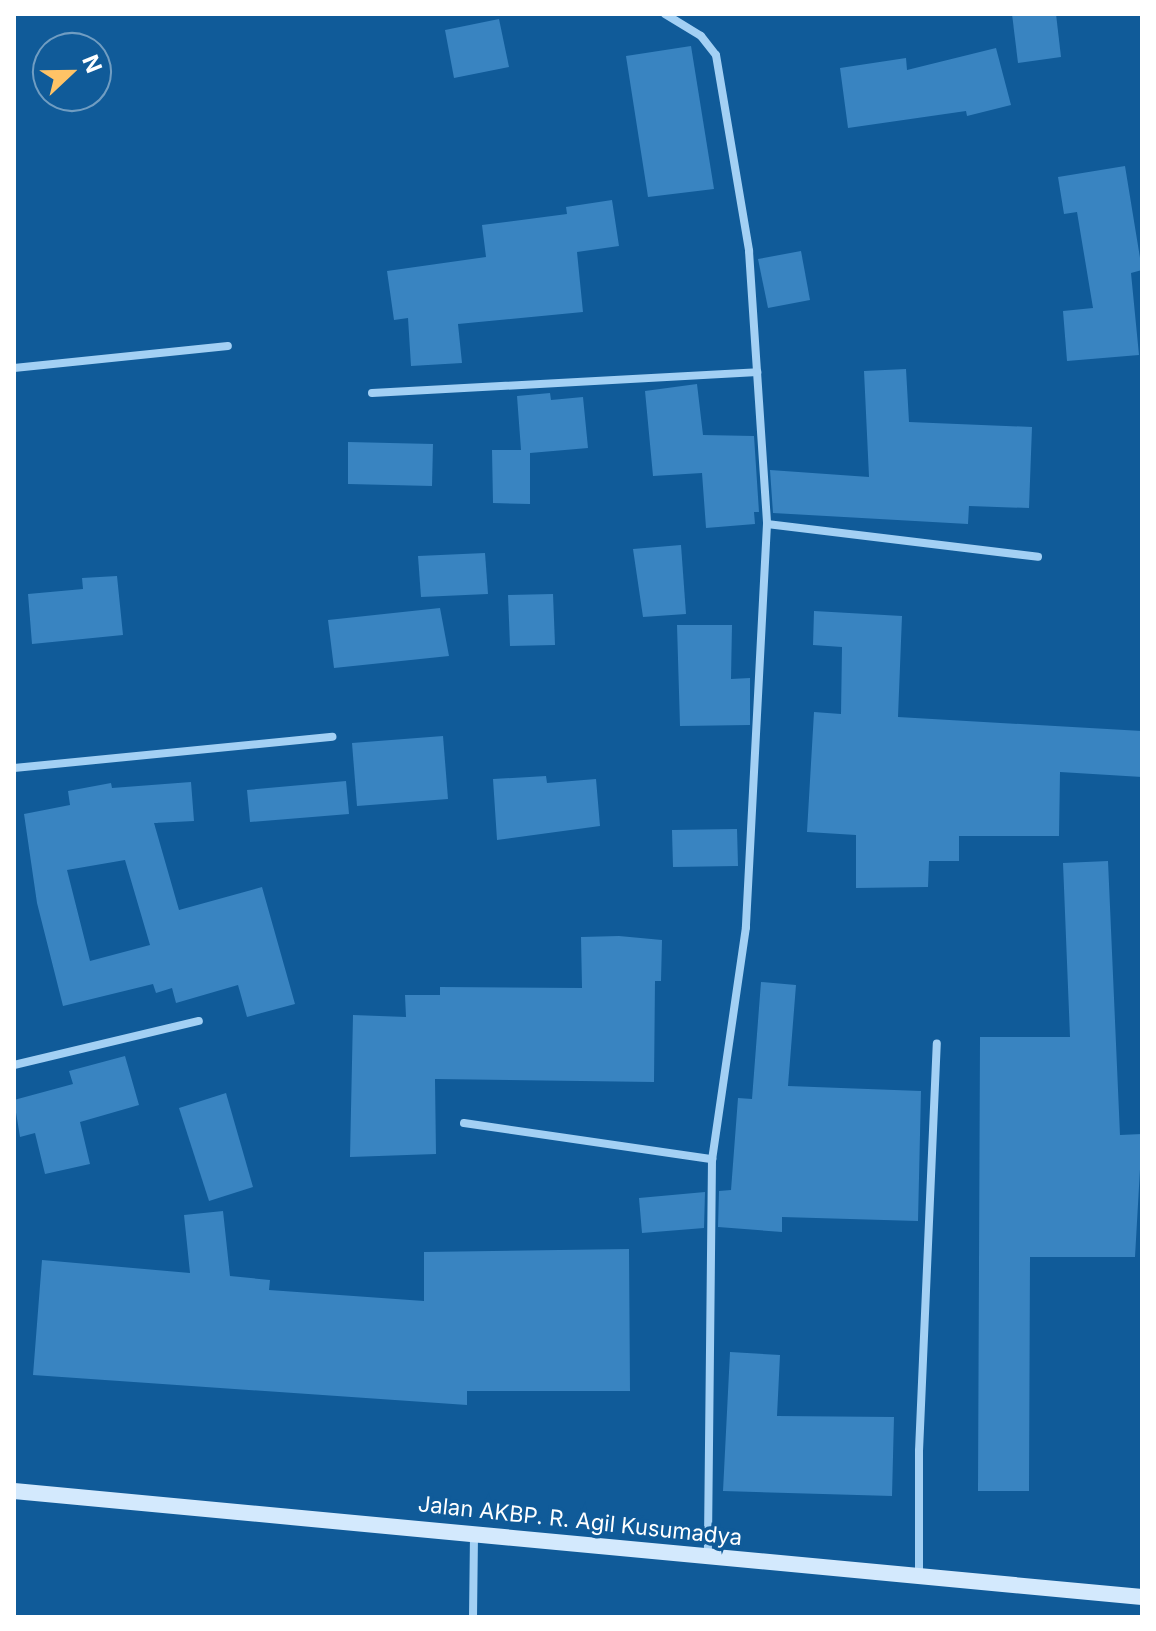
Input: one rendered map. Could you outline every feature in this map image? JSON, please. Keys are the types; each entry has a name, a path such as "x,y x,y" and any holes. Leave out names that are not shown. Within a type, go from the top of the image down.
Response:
{"main road":[{"name":"Jalan AKBP. R. Agil Kusumadya","path":"14,1491 1142,1597"}],"street":[{"path":"665,14 711,45 716,55 749,251 767,524 746,927 712,1159 708,1555"},
{"path":"14,368 228,346"},
{"path":"372,393 757,372"},
{"path":"767,524 1038,557"},
{"path":"14,768 332,737"},
{"path":"14,1065 199,1021"},
{"path":"919,1576 919,1451 937,1043"},
{"path":"464,1123 712,1159"},
{"path":"473,1617 474,1532"}],"building":[{"path":"1012,14 1056,14 1061,57 1018,63"},
{"path":"499,19 509,67 454,78 445,30"},
{"path":"691,46 714,189 648,197 626,56"},
{"path":"996,48 1011,105 967,116 966,111 848,128 840,68 906,58 907,70"},
{"path":"1125,166 1142,270 1131,273 1139,355 1067,361 1063,311 1093,308 1077,212 1064,214 1058,177"},
{"path":"612,200 619,246 577,252 583,312 458,324 462,363 411,366 408,318 394,320 387,271 486,257 482,225 567,214 566,207"},
{"path":"801,251 810,300 768,308 758,259"},
{"path":"906,369 909,422 1032,427 1029,508 969,506 968,524 773,513 770,470 869,477 864,371"},
{"path":"697,384 703,435 754,436 759,512 754,512 755,524 706,528 702,473 653,476 645,391"},
{"path":"550,393 551,400 583,397 588,448 530,453 530,504 493,503 492,450 521,450 517,396"},
{"path":"348,442 433,444 432,486 348,484"},
{"path":"681,545 686,614 643,617 633,549"},
{"path":"485,553 488,594 421,597 418,556"},
{"path":"117,576 123,635 32,644 28,594 83,589 82,578"},
{"path":"553,594 555,645 510,646 508,595"},
{"path":"440,608 449,656 334,668 328,620"},
{"path":"814,611 902,616 898,717 1142,731 1142,777 1060,772 1059,836 959,836 959,861 929,861 928,887 856,888 856,835 807,832 814,712 841,714 842,647 813,645"},
{"path":"677,625 732,625 731,679 750,678 750,725 680,726"},
{"path":"443,736 448,799 357,806 352,743"},
{"path":"546,776 547,783 596,779 600,826 497,840 493,779"},
{"path":"346,781 349,814 250,822 247,790"},
{"path":"191,782 194,821 154,823 179,910 262,887 295,1004 247,1017 238,985 176,1003 172,988 156,993 153,984 63,1006 37,903 24,814 70,805 68,791 111,783 112,788","holes":["125,860 150,945 90,961 67,870"]},
{"path":"737,829 738,866 673,867 672,830"},
{"path":"1108,861 1120,1135 1142,1134 1135,1257 1030,1257 1029,1491 978,1491 980,1037 1070,1037 1063,863"},
{"path":"619,936 662,940 661,981 655,981 654,1082 435,1079 436,1154 350,1157 353,1015 406,1017 405,995 440,995 440,987 582,988 581,937"},
{"path":"761,982 796,985 788,1086 921,1091 918,1221 782,1217 782,1232 718,1227 719,1191 731,1190 738,1098 752,1099"},
{"path":"125,1056 139,1105 80,1122 90,1164 45,1174 35,1133 20,1137 14,1100 73,1084 69,1071"},
{"path":"226,1093 253,1187 209,1201 179,1108"},
{"path":"705,1192 704,1228 642,1233 639,1198"},
{"path":"223,1211 230,1276 270,1280 269,1290 424,1301 424,1252 629,1249 630,1391 467,1391 467,1405 33,1375 42,1260 190,1273 184,1215"},
{"path":"730,1352 780,1355 777,1416 894,1417 892,1496 723,1491"}]}
